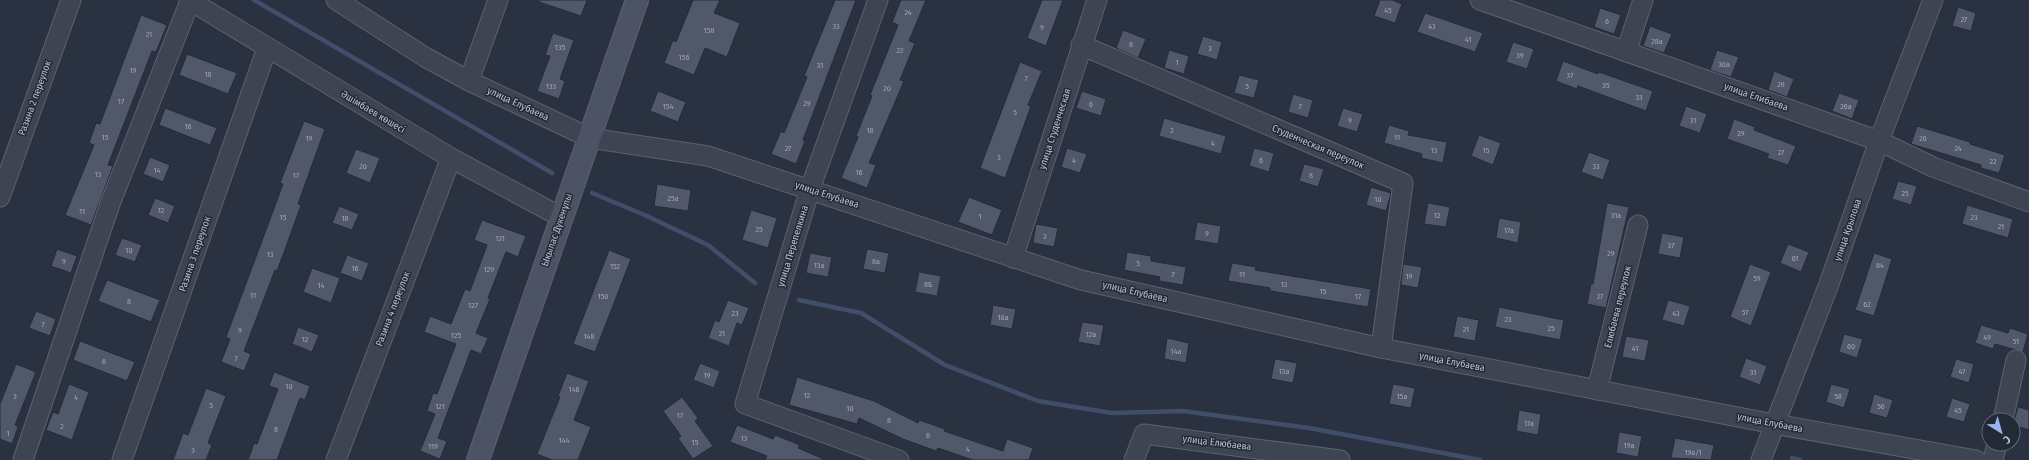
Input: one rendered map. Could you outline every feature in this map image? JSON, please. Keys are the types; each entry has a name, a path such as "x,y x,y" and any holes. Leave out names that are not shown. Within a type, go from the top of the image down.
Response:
{"street":[{"name":"Разина 2 переулок","path":"0,197 71,0"},
{"path":"23,460 110,204 190,0"},
{"name":"Әшімбаев көшесі","path":"190,0 451,158 561,217"},
{"name":"улица Елубаева","path":"336,0 425,57 470,81 590,138 708,156 1081,280 1381,348 1774,424 1976,460"},
{"path":"470,81 498,0"},
{"name":"Ықылас Дүкенұлы","path":"478,460 637,0"},
{"name":"улица Перепелкина","path":"878,0 810,190 745,404 899,460"},
{"name":"улица Студенческая","path":"1013,258 1081,45 1097,0"},
{"name":"улица Елибаева","path":"1480,0 1879,141 1933,167 2029,202"},
{"path":"1626,52 1643,0"},
{"name":"улица Крылова","path":"1761,460 1829,284 1879,141 1933,0"},
{"name":"Студенческая переулок","path":"1081,45 1403,184 1381,348"},
{"name":"Разина 3 переулок","path":"122,460 267,48"},
{"name":"Разина 4 переулок","path":"336,460 451,158"},
{"name":"Елюбаева переулок","path":"1597,390 1638,225"},
{"path":"2005,412 2016,360"},
{"name":"улица Елюбаева","path":"1134,460 1144,434 1340,460"}],"building":[{"path":"539,0 587,0 581,16 539,2"},
{"path":"693,0 720,0 714,13 740,23 727,57 705,48 694,75 664,63 673,40 676,42"},
{"path":"835,0 856,0 803,140 805,141 796,164 771,154 781,131 784,133 807,77 804,76"},
{"path":"901,0 926,0 909,41 915,43 900,80 904,81 869,163 876,165 867,188 841,178 858,137 856,136 872,96 870,95 898,25 892,22"},
{"path":"1042,0 1063,0 1046,46 1027,38"},
{"path":"1380,0 1392,0 1402,4 1395,23 1374,16"},
{"path":"1958,7 1976,13 1971,31 1952,26"},
{"path":"1600,8 1621,15 1614,34 1594,27"},
{"path":"1425,13 1483,33 1475,52 1417,32"},
{"path":"141,15 167,25 156,52 152,51 108,165 113,166 91,225 65,215 94,145 89,143 96,123 100,124"},
{"path":"1650,26 1672,34 1664,53 1643,46"},
{"path":"1123,30 1146,39 1138,58 1116,48"},
{"path":"553,33 574,40 560,79 565,81 559,99 537,91 550,56 545,55"},
{"path":"1203,36 1222,42 1217,60 1197,54"},
{"path":"1513,42 1534,49 1527,69 1506,62"},
{"path":"1169,50 1189,56 1184,74 1164,68"},
{"path":"1717,50 1739,57 1731,77 1710,70"},
{"path":"187,54 237,73 228,94 179,75"},
{"path":"1563,61 1598,74 1599,72 1653,91 1646,111 1578,86 1577,89 1556,81"},
{"path":"1020,62 1042,71 1028,105 1031,106 1005,178 980,168"},
{"path":"1774,71 1794,79 1787,97 1768,90"},
{"path":"1239,75 1259,80 1254,98 1234,93"},
{"path":"658,91 686,102 678,122 650,111"},
{"path":"1082,91 1106,99 1101,116 1076,108"},
{"path":"1839,93 1859,100 1852,119 1832,111"},
{"path":"1293,94 1313,100 1308,118 1288,112"},
{"path":"1686,106 1707,114 1700,133 1679,126"},
{"path":"165,108 217,128 210,145 159,125"},
{"path":"1343,108 1363,114 1357,132 1337,126"},
{"path":"1164,118 1226,136 1221,154 1159,136"},
{"path":"1734,119 1755,127 1754,130 1796,146 1788,165 1767,158 1769,154 1727,139"},
{"path":"304,121 325,129 298,204 301,205 286,247 277,271 275,270 244,351 251,354 244,371 221,362 230,339 226,337 283,184 280,183"},
{"path":"1389,125 1409,131 1408,135 1447,142 1443,163 1421,158 1422,154 1384,143"},
{"path":"1917,126 1970,142 1970,144 2005,155 1999,173 1981,168 1981,165 1911,144"},
{"path":"1479,135 1501,143 1493,165 1471,156"},
{"path":"1067,148 1087,154 1080,173 1061,167"},
{"path":"1254,148 1274,153 1269,172 1249,166"},
{"path":"356,149 380,158 370,183 346,173"},
{"path":"1589,152 1610,160 1603,180 1581,172"},
{"path":"150,157 170,165 163,182 143,174"},
{"path":"1304,164 1324,169 1318,187 1299,181"},
{"path":"1898,181 1917,186 1911,205 1892,199"},
{"path":"657,184 691,190 688,211 654,206"},
{"path":"1371,187 1391,193 1386,211 1366,205"},
{"path":"969,197 1002,210 992,235 958,222"},
{"path":"155,198 175,206 168,223 148,215"},
{"path":"1428,203 1450,207 1446,227 1424,224"},
{"path":"1607,203 1629,207 1606,308 1587,304 1591,284 1593,284"},
{"path":"1967,205 2013,219 2008,238 1962,224"},
{"path":"339,206 359,214 352,230 332,223"},
{"path":"751,210 777,218 768,248 742,240"},
{"path":"1499,218 1521,222 1518,243 1496,238"},
{"path":"482,220 526,236 518,257 506,252 488,298 490,299 476,333 488,338 481,354 471,350 438,438 447,441 440,459 420,451 435,414 427,411 433,393 437,394 456,344 424,332 430,316 451,324 465,289 470,291 487,245 474,240"},
{"path":"1197,222 1221,226 1218,244 1194,240"},
{"path":"1036,224 1058,228 1054,247 1033,243"},
{"path":"1662,233 1684,237 1680,258 1658,254"},
{"path":"122,238 142,245 135,262 115,255"},
{"path":"1788,244 1809,252 1801,272 1780,263"},
{"path":"57,249 77,256 71,273 51,266"},
{"path":"867,249 889,253 885,273 863,269"},
{"path":"609,250 631,259 595,352 573,344"},
{"path":"1127,252 1151,256 1151,261 1186,267 1183,285 1159,281 1160,277 1124,270"},
{"path":"810,253 832,257 828,277 806,273"},
{"path":"1874,253 1892,259 1874,316 1855,310"},
{"path":"347,255 369,263 362,281 340,273"},
{"path":"1232,263 1256,267 1255,270 1371,289 1368,307 1270,291 1270,288 1228,281"},
{"path":"1403,264 1422,267 1418,288 1401,285"},
{"path":"1750,264 1771,272 1751,326 1730,317"},
{"path":"312,268 340,278 331,303 303,292"},
{"path":"919,272 941,276 937,296 915,292"},
{"path":"107,280 160,300 151,322 98,301"},
{"path":"728,300 749,308 742,325 737,323 729,346 708,338 715,320 719,322"},
{"path":"1668,300 1690,306 1684,326 1662,320"},
{"path":"993,305 1016,309 1012,329 990,325"},
{"path":"1499,307 1564,320 1560,340 1495,327"},
{"path":"36,311 56,319 50,336 29,328"},
{"path":"1457,316 1479,320 1475,341 1453,337"},
{"path":"1082,322 1104,325 1100,346 1078,342"},
{"path":"1981,325 2008,333 2010,328 2028,334 2023,352 1995,344 1993,349 1975,343"},
{"path":"298,327 319,335 312,352 292,344"},
{"path":"1844,334 1863,339 1857,358 1839,352"},
{"path":"1626,336 1649,340 1645,361 1622,357"},
{"path":"1167,338 1189,343 1186,363 1164,359"},
{"path":"80,341 135,362 127,381 73,360"},
{"path":"1746,358 1767,366 1760,385 1739,377"},
{"path":"1275,359 1297,363 1293,383 1271,379"},
{"path":"1956,359 1974,364 1969,383 1950,377"},
{"path":"700,363 720,371 714,388 693,380"},
{"path":"16,364 36,372 15,425 18,427 12,444 0,439 0,404"},
{"path":"274,372 310,386 305,400 300,398 277,460 248,460 254,443 257,444 278,389 269,386"},
{"path":"567,373 589,381 574,420 591,427 578,460 552,460 537,454 560,397 558,396"},
{"path":"797,377 874,401 918,423 919,420 945,429 944,431 1003,451 1007,439 1033,448 1029,460 973,460 938,448 936,451 903,439 859,418 857,424 789,405"},
{"path":"69,384 89,392 72,440 46,430 53,412 58,414"},
{"path":"1393,384 1415,388 1411,408 1389,404"},
{"path":"1831,384 1850,389 1844,408 1826,402"},
{"path":"206,388 226,396 208,443 212,445 206,460 173,460 183,433 188,435"},
{"path":"1874,394 1893,400 1887,418 1869,413"},
{"path":"682,397 698,418 695,421 713,446 693,459 678,438 681,436 663,411"},
{"path":"1952,398 1970,404 1964,422 1946,417"},
{"path":"2018,407 2029,410 2029,430 2021,428 2021,412 2017,412"},
{"path":"1519,410 1541,414 1538,435 1516,431"},
{"path":"737,425 773,439 775,435 800,445 798,448 826,460 765,460 767,456 730,442"},
{"path":"1619,432 1642,436 1638,457 1616,453"},
{"path":"1675,438 1714,445 1711,460 1671,458"}],"waterway":[{"path":"254,0 552,173"},
{"path":"592,193 647,216 708,245 755,283"},
{"path":"799,300 861,313 945,365 1038,401 1112,413 1183,411 1309,428 1480,460"},
{"path":"1792,458 1800,460"}]}
